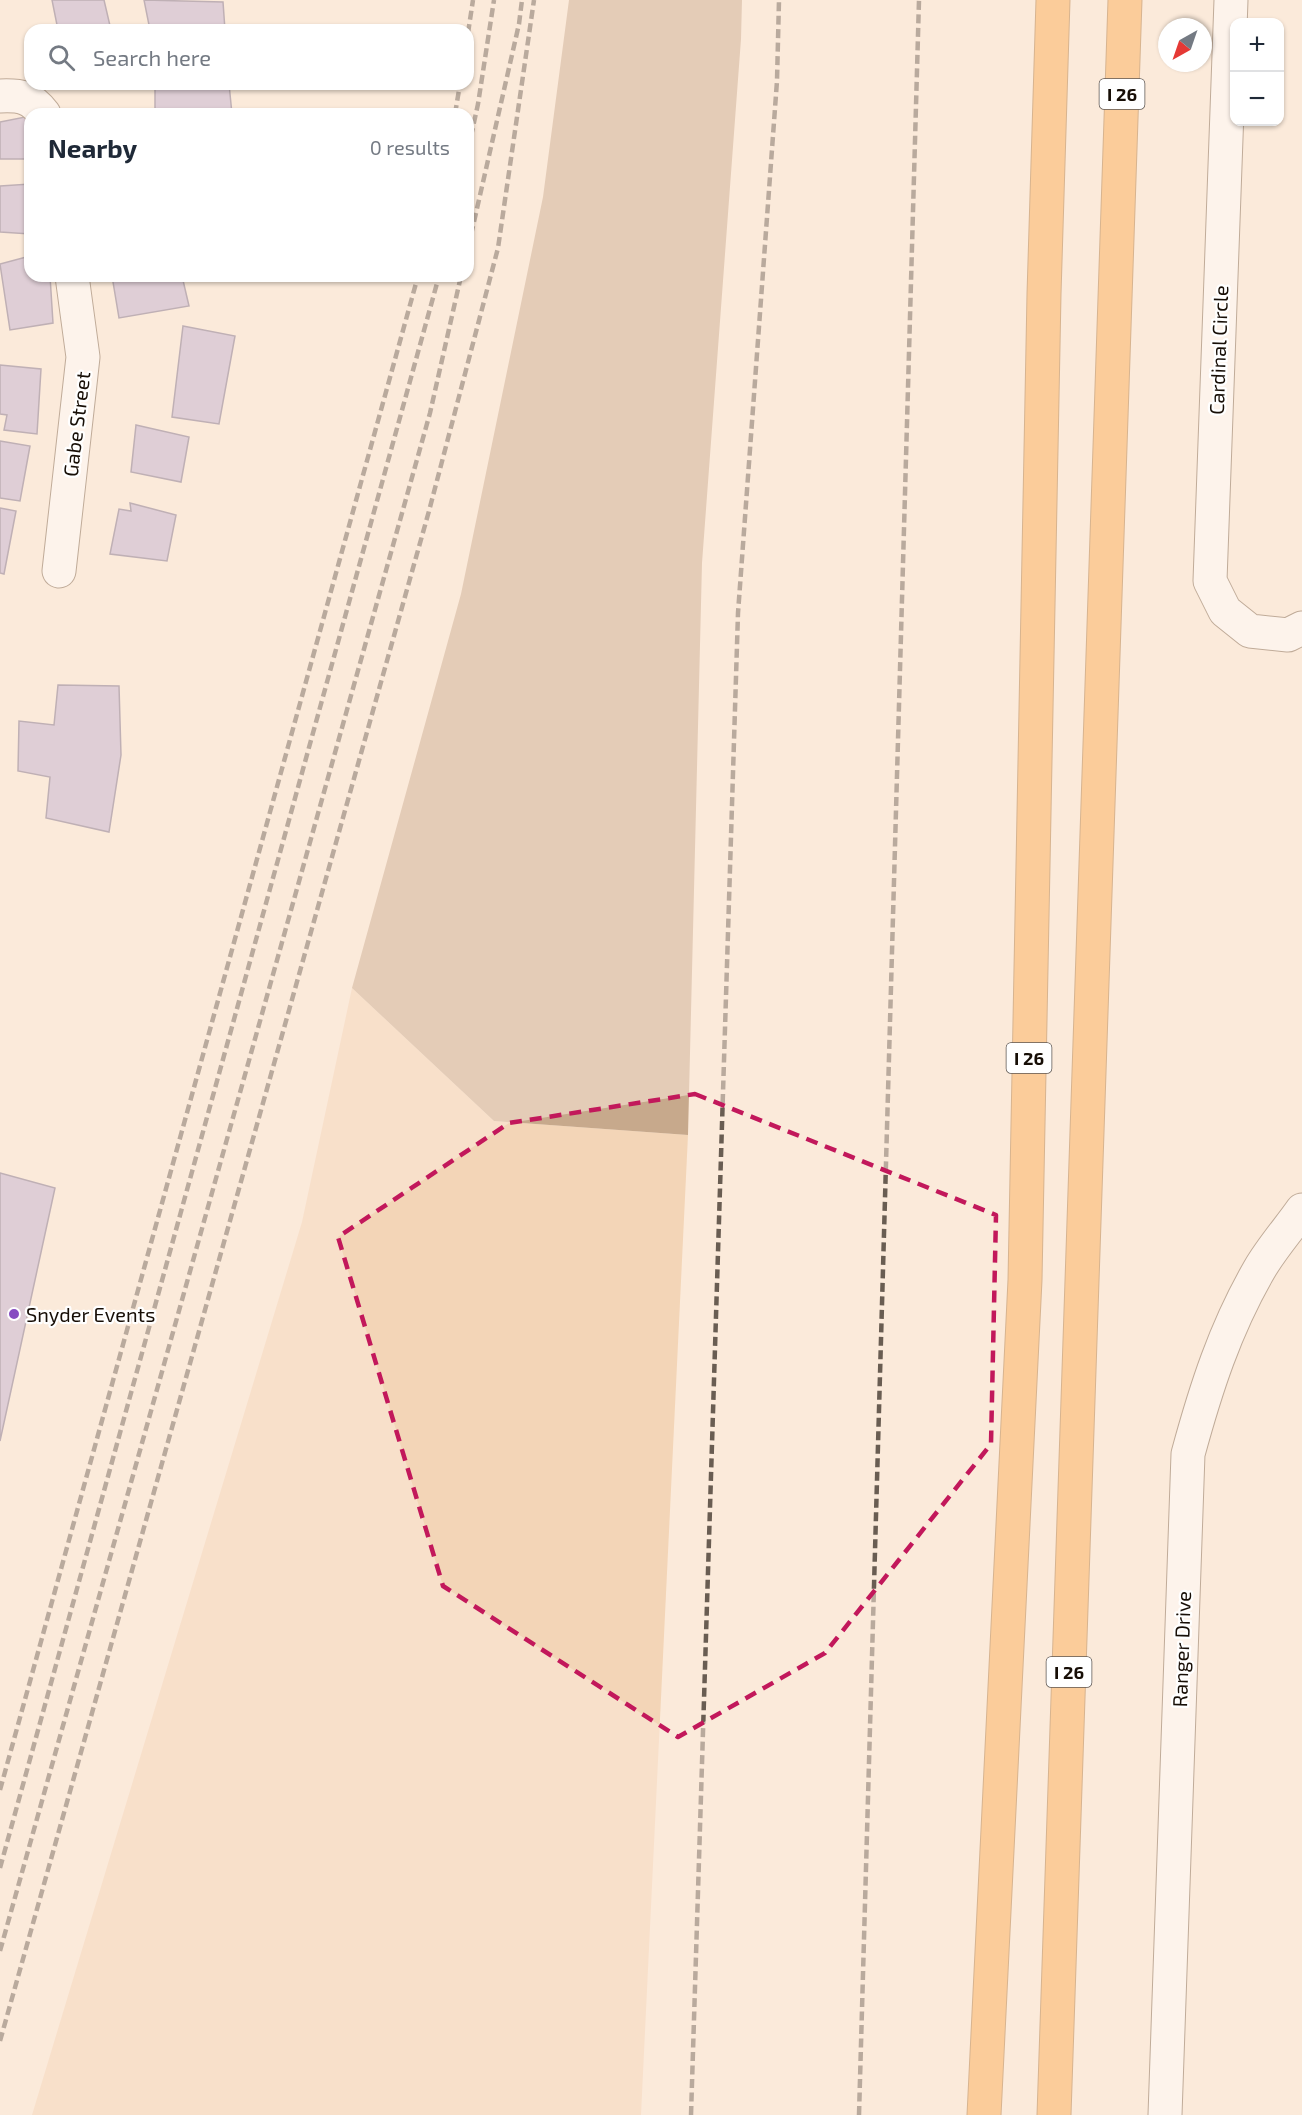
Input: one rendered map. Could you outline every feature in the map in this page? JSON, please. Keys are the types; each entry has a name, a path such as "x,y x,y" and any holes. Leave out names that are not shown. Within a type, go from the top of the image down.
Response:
{"highway":[{"name":"I 26","path":"984,2115 1025,1280 1044,294 1053,0"},
{"name":"I 26","path":"1054,2115 1125,0"},
{"path":"1118,189 1138,0"}],"street":[{"name":"Cardinal Circle","path":"1231,0 1210,581 1225,611 1250,631 1288,635 1302,628"},
{"path":"0,96 17,95 36,103 40,108"},
{"name":"Gabe Street","path":"59,572 83,357 73,282"},
{"name":"Ranger Drive","path":"1165,2115 1188,1454 1205,1389 1223,1341 1260,1269 1302,1210"}],"highlighted area":[{"path":"695,1094 996,1215 991,1444 825,1653 678,1737 443,1586 338,1237 509,1123"}],"shaded area":[{"path":"569,0 742,0 702,563 688,1135 494,1121 352,988 461,594 543,197"},
{"path":"352,988 494,1121 688,1135 641,2115 32,2115 302,1222"}],"building":[{"path":"52,0 104,0 110,24 57,24"},
{"path":"144,0 223,2 225,24 149,24"},
{"path":"155,90 230,90 231,108 155,108"},
{"path":"24,117 24,159 0,159 0,122"},
{"path":"24,184 24,234 0,232 0,186"},
{"path":"24,258 24,282 50,282 53,323 10,330 0,264"},
{"path":"113,282 183,282 189,306 119,318"},
{"path":"183,326 235,336 219,424 172,417"},
{"path":"0,365 41,369 37,434 4,430 7,415 0,414"},
{"path":"136,425 189,437 181,482 131,472"},
{"path":"0,441 30,446 20,501 0,498"},
{"path":"130,503 176,515 167,561 110,554 119,509 131,511"},
{"path":"0,508 16,511 4,574 0,573"},
{"path":"58,685 119,686 121,755 109,832 46,818 50,777 18,771 19,721 54,725"},
{"name":"Snyder Events","path":"0,1173 55,1188 0,1441"}],"railway":[{"path":"469,24 473,0"},
{"path":"474,122 494,0"},
{"path":"474,222 519,24 522,0"},
{"path":"0,2041 429,511 498,248 534,0"},
{"path":"691,2115 738,613 777,81 779,0"},
{"path":"859,2115 919,0"},
{"path":"456,108 459,90"},
{"path":"0,1790 416,282"},
{"path":"0,1868 437,282"},
{"path":"0,1951 430,413 460,282"}],"place":[{"name":"Snyder Events","path":"14,1314"}]}
